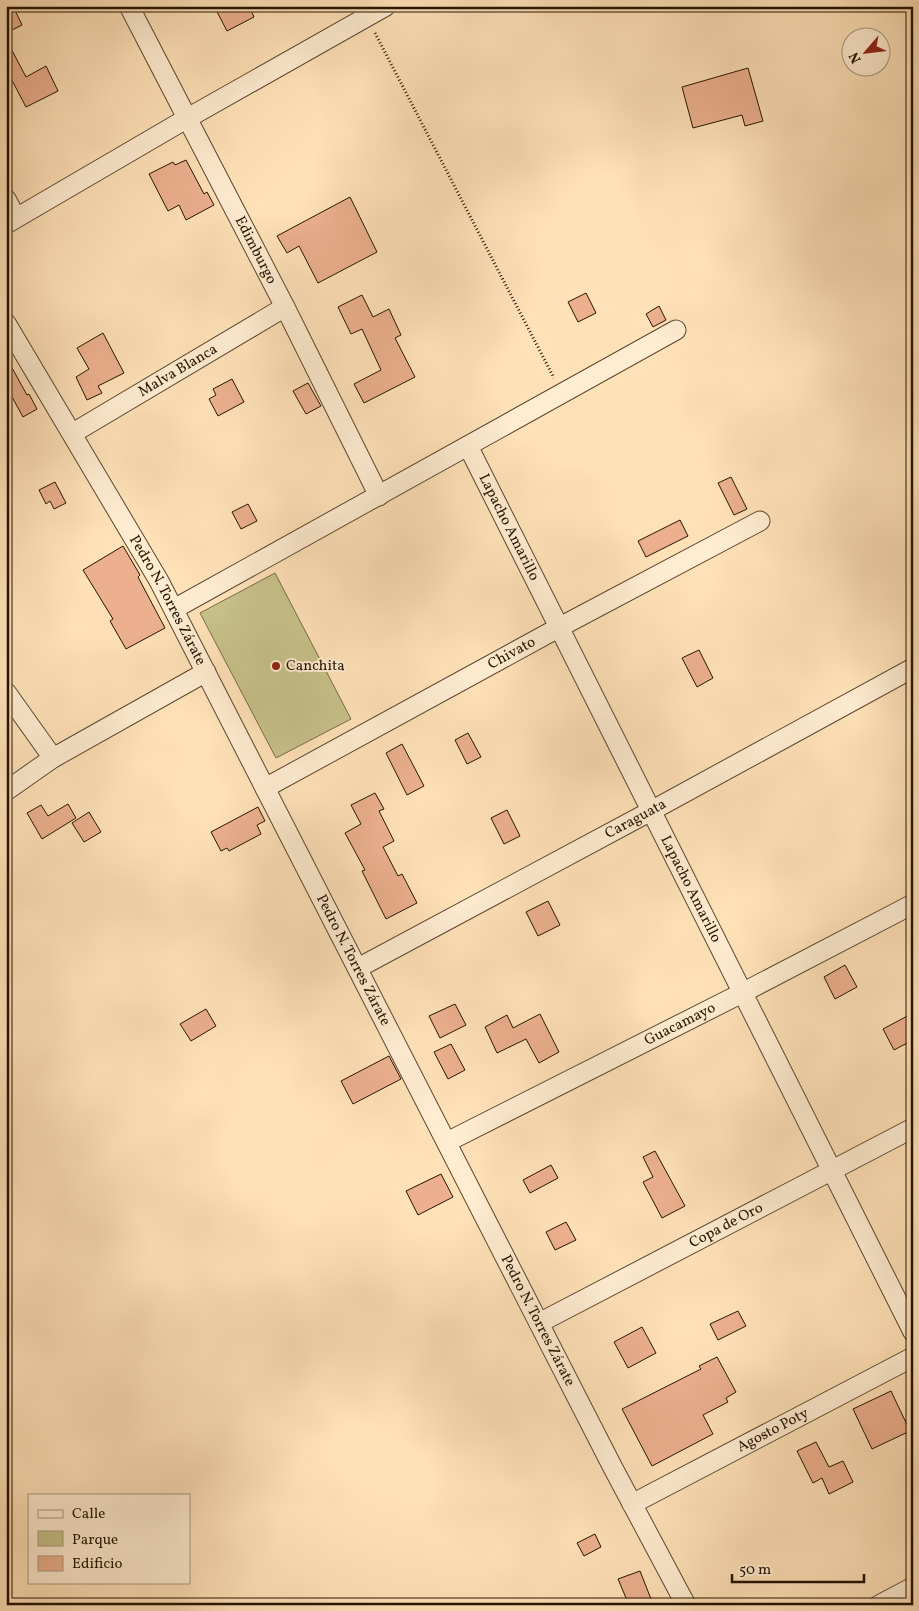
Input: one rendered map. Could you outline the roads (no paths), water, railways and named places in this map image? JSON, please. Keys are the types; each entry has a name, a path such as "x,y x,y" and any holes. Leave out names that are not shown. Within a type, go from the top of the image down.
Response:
{"street":[{"name":"Edimburgo","path":"129,6 285,307 379,496"},
{"path":"6,199 11,221 386,6"},
{"name":"Malva Blanca","path":"73,434 285,307"},
{"name":"Pedro N. Torres Zárate","path":"6,323 160,581 539,1323 686,1605"},
{"path":"174,609 676,330"},
{"name":"Lapacho Amarillo","path":"468,446 913,1332"},
{"name":"Chivato","path":"265,788 558,628 760,521"},
{"name":"Caraguata","path":"358,968 913,668"},
{"path":"6,791 53,758 206,672"},
{"path":"6,692 53,758"},
{"name":"Guacamayo","path":"447,1142 913,904"},
{"name":"Copa de Oro","path":"539,1323 913,1128"},
{"name":"Agosto Poty","path":"632,1504 913,1357"},
{"path":"879,1605 913,1587"}],"place":[{"name":"Canchita","path":"276,666"}]}
